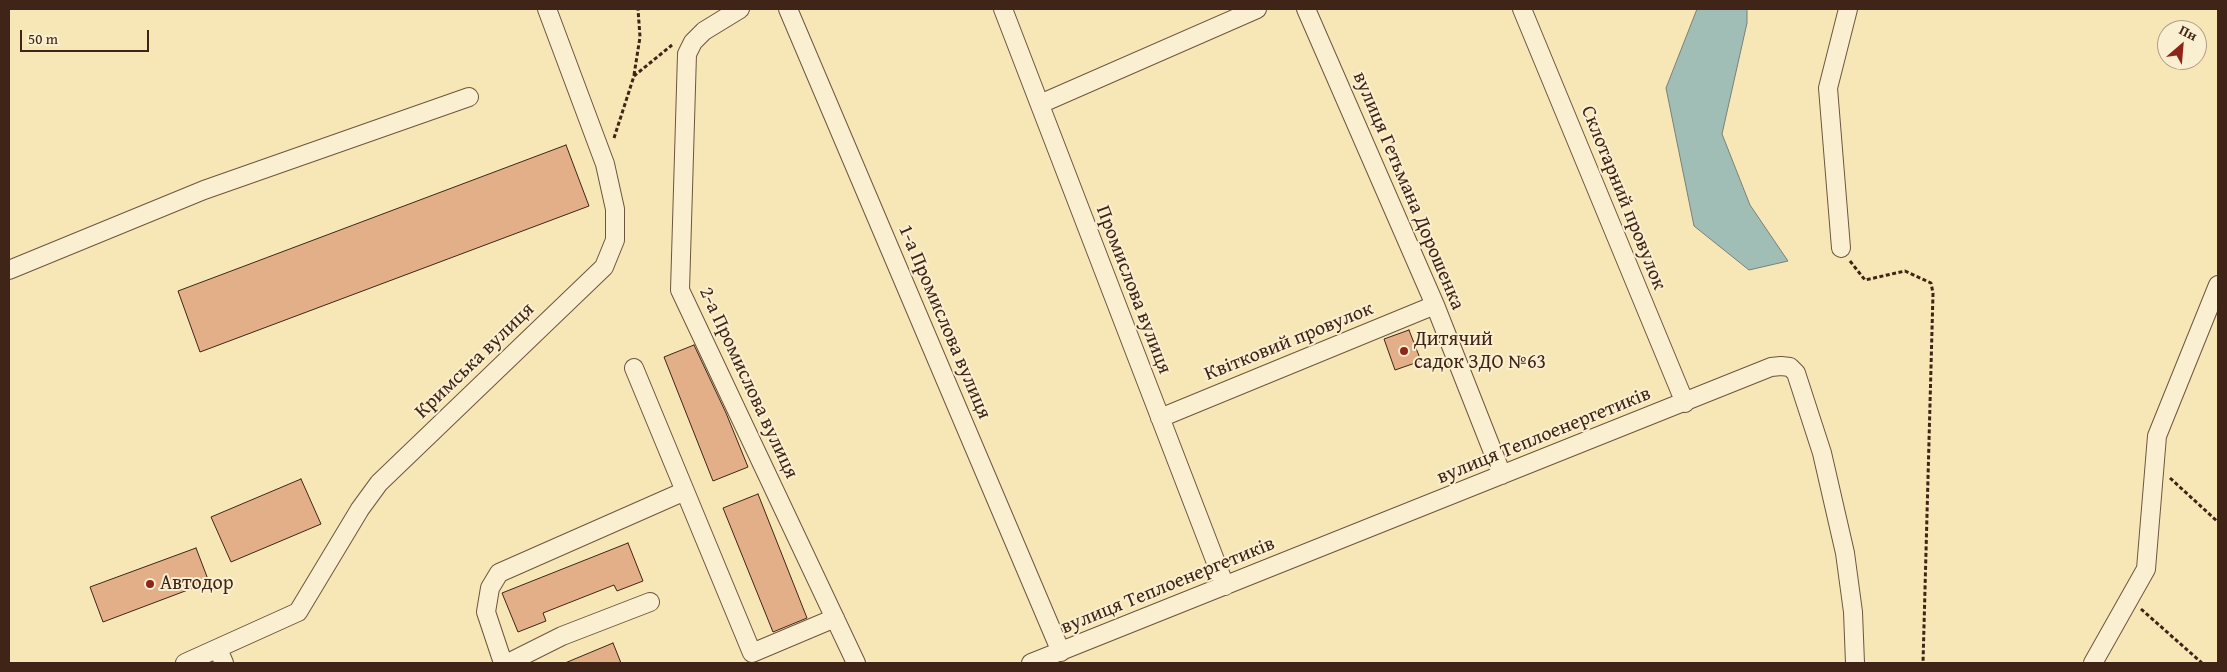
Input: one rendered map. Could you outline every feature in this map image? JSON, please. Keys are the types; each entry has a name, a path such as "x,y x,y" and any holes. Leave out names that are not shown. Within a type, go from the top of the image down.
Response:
{"street":[{"name":"Кримська вулиця","path":"185,663 221,656 298,612 360,509 379,483 604,267 615,240 616,209 605,164 546,9"},
{"name":"2-а Промислова вулиця","path":"740,9 704,31 693,42 687,54 680,290 856,663"},
{"name":"1-а Промислова вулиця","path":"788,9 1061,652"},
{"name":"Промислова вулиця","path":"1003,9 1225,586"},
{"path":"1040,104 1257,9"},
{"name":"вулиця Гетьмана Дорошенка","path":"1306,9 1435,304 1502,475"},
{"name":"Склотарний провулок","path":"1522,9 1685,403"},
{"path":"1841,248 1828,88 1848,9"},
{"path":"9,270 204,190 469,97"},
{"path":"2093,663 2146,569 2157,436 2218,285"},
{"name":"Квітковий провулок","path":"1160,418 1435,304"},
{"name":"вулиця Теплоенергетиків","path":"1031,663 1771,367 1790,367 1796,373 1822,453 1845,552 1853,612 1855,663"},
{"path":"634,368 752,653 835,618"},
{"path":"503,663 486,612 490,588 498,573 685,491"},
{"path":"508,663 562,636 650,602"}],"path":[{"path":"605,164 634,76 640,36 638,9"},
{"path":"634,76 667,47 674,44"},
{"path":"1841,248 1864,280 1905,271 1932,283 1923,663"},
{"path":"2155,464 2218,522"},
{"path":"2129,599 2202,663"}],"water":[{"path":"1697,9 1747,9 1747,23 1722,134 1750,205 1788,261 1749,270 1694,226 1666,88"}],"building":[{"path":"566,145 589,206 200,352 178,291"},
{"path":"1409,330 1421,361 1395,370 1384,339"},
{"path":"694,345 726,413 748,467 713,481 664,357"},
{"path":"301,479 321,524 231,562 211,517"},
{"path":"758,494 807,618 773,632 723,508"},
{"path":"628,543 643,581 617,591 614,585 543,613 546,621 518,632 502,593"},
{"name":"Автодор","path":"196,548 209,582 103,622 90,587"},
{"path":"613,643 621,663 565,663"}],"place":[{"name":"Дитячий садок ЗДО №63","path":"1404,351"},
{"name":"Автодор","path":"150,584"}]}
